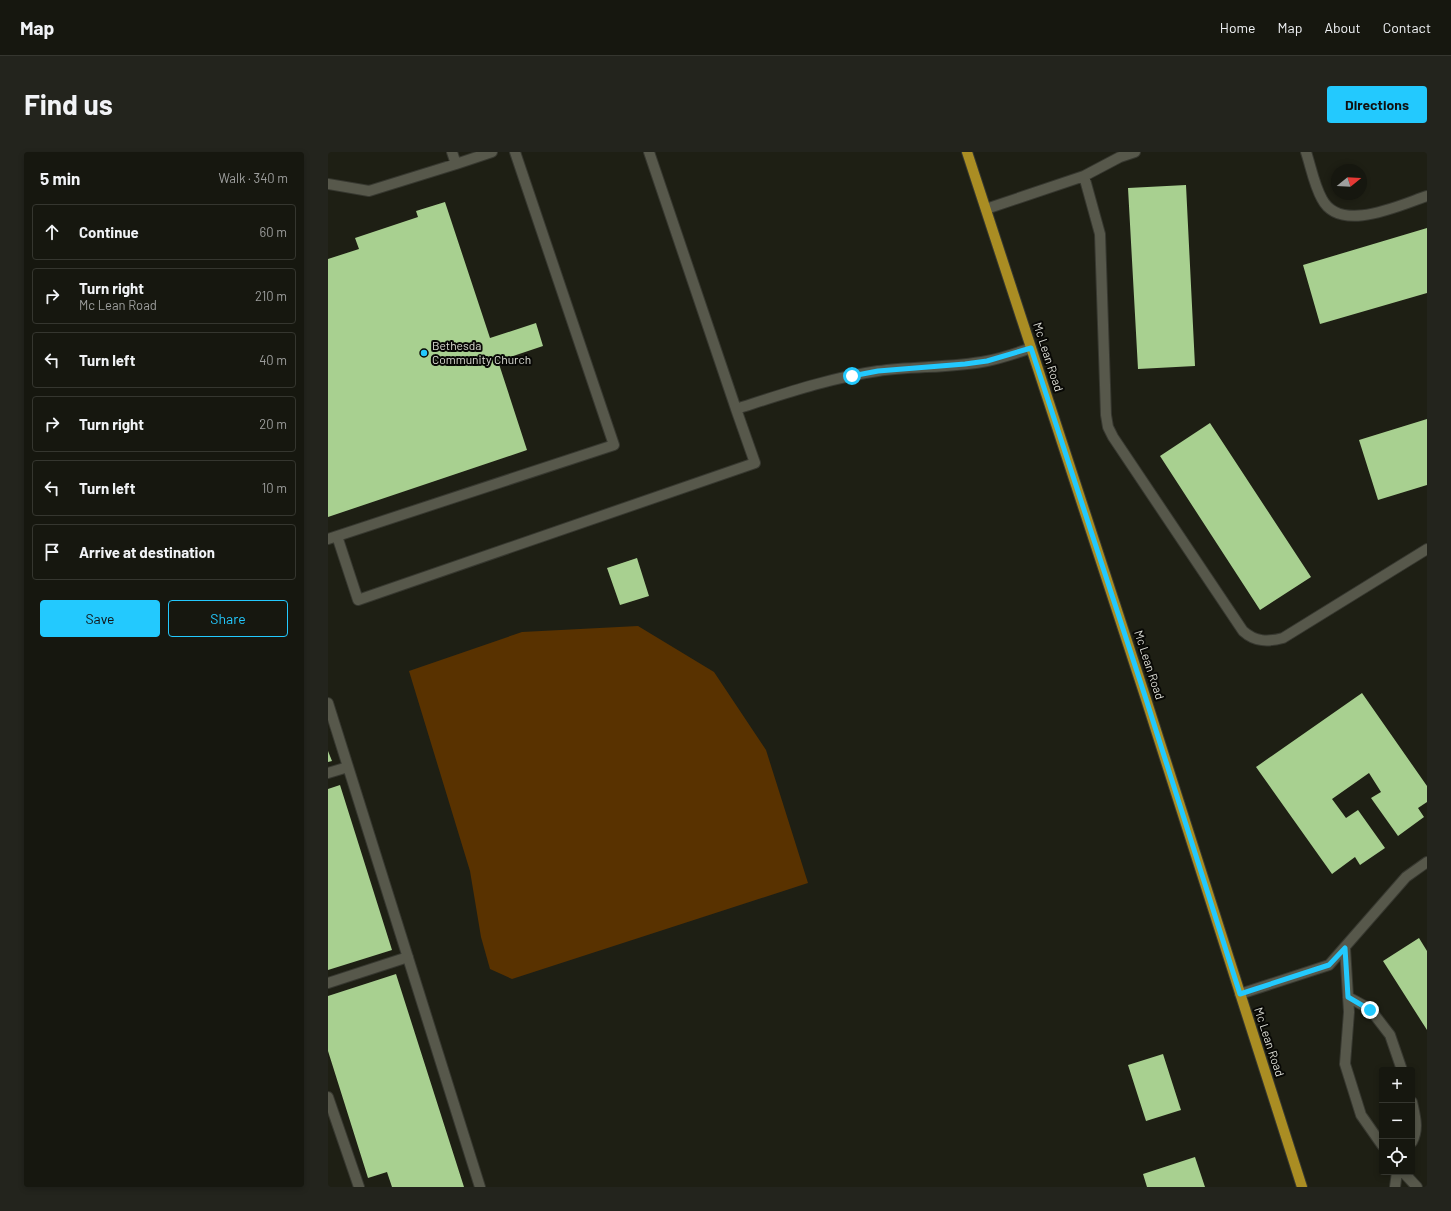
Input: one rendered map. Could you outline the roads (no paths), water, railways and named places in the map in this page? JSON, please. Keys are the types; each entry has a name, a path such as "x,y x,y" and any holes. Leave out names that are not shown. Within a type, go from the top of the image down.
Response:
{"main road":[{"name":"Mc Lean Road","path":"967,152 1146,699 1302,1187"}],"lane":[{"path":"452,152 456,164"},
{"path":"328,184 369,191 492,152"},
{"path":"515,152 614,445 332,538 358,600 755,463 649,152"},
{"path":"986,209 1084,176 1120,156 1135,152"},
{"path":"1306,152 1322,200 1328,207 1337,212 1358,216 1368,215 1427,196"},
{"path":"1084,176 1100,234 1106,415 1108,427 1117,443 1243,631 1255,640 1262,641 1283,638 1427,549"},
{"path":"736,409 792,391 852,376 878,371 987,361 1031,348"},
{"path":"328,703 480,1187"},
{"path":"328,773 348,767"},
{"path":"1240,994 1329,965 1406,877 1427,862"},
{"path":"1345,948 1349,1012 1345,1064 1361,1115 1379,1141"},
{"path":"328,983 408,957"},
{"path":"1348,997 1370,1010 1390,1035 1401,1067"},
{"path":"328,1097 359,1187"},
{"path":"1412,1103 1417,1123 1414,1139"},
{"path":"1395,1187 1397,1175"},
{"path":"1406,1175 1417,1187"}],"place":[{"name":"Bethesda Community Church","path":"424,353"}]}
